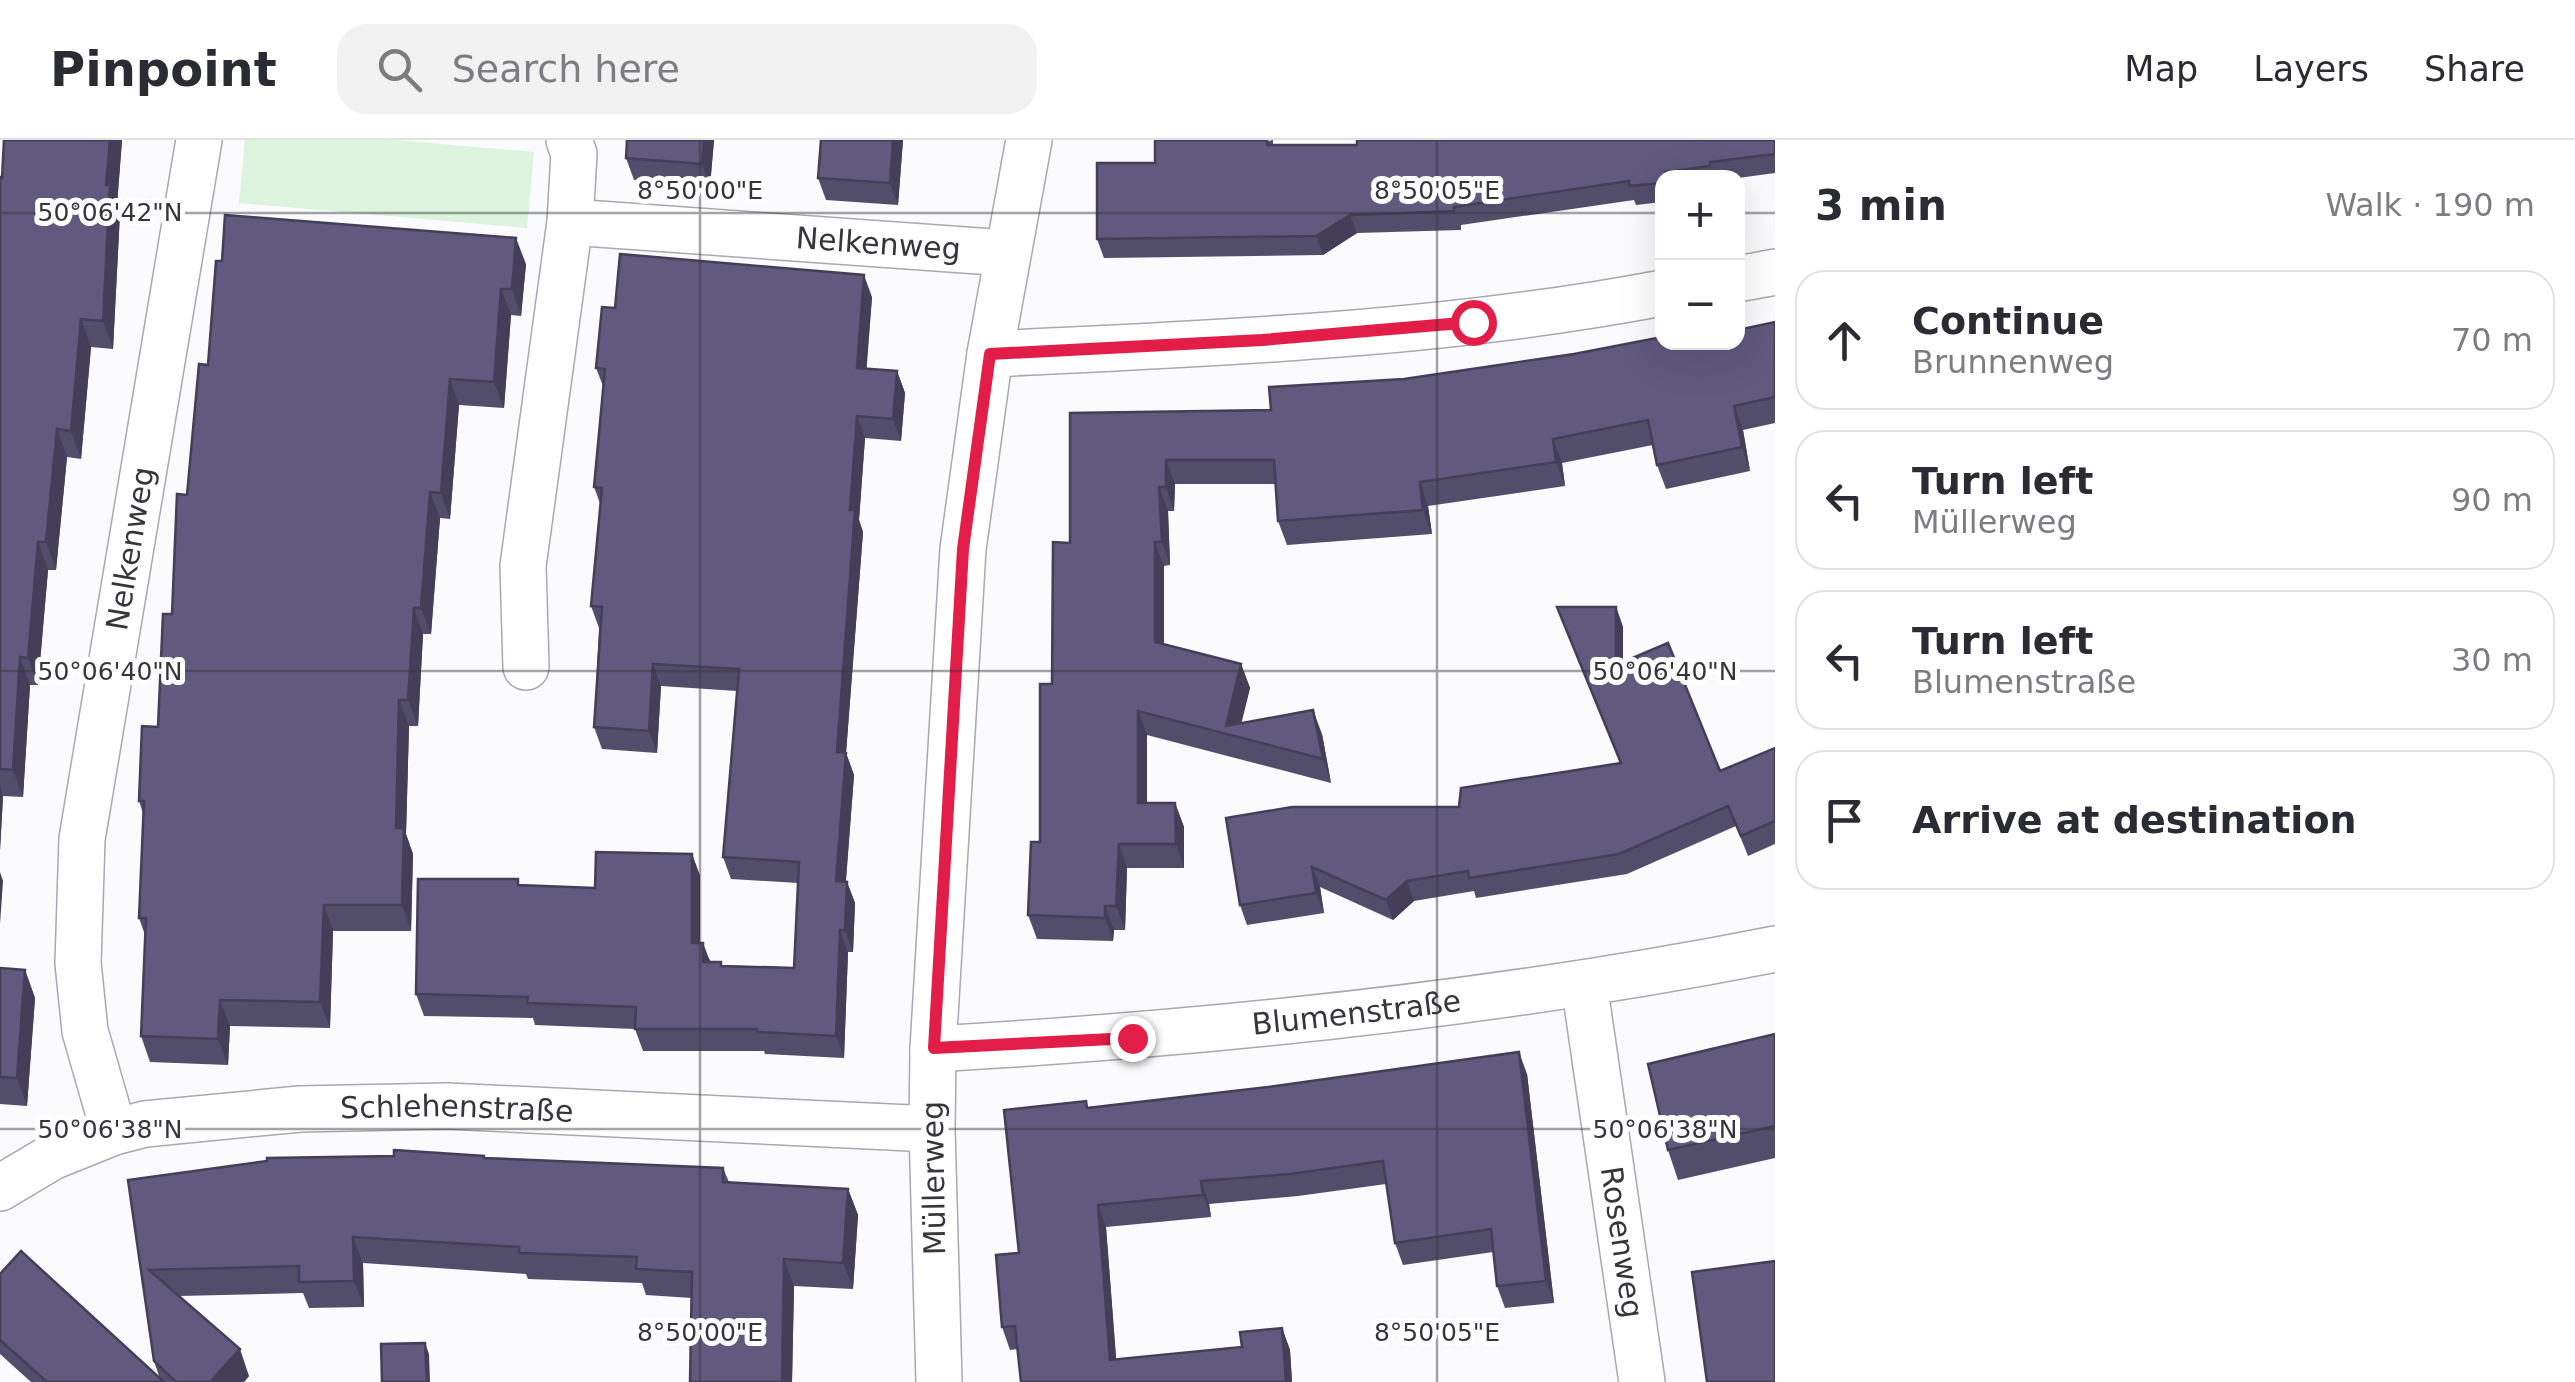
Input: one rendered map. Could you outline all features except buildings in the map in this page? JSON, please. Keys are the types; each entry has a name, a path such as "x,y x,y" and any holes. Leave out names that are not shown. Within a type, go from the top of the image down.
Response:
{"street":[{"name":"Nelkenweg","path":"114,1132 85,1031 78,963 82,839 199,140"},
{"path":"526,667 522,566 570,222 574,154 569,140"},
{"name":"Müllerweg","path":"940,1382 932,1128 934,1048 963,549 990,354 1029,140"},
{"name":"Nelkenweg","path":"570,222 1007,253"},
{"path":"1745,278 1775,272"},
{"path":"990,354 1362,333 1473,322 1655,294"},
{"name":"Blumenstraße","path":"934,1048 1132,1038 1267,1025 1584,984 1775,949"},
{"name":"Rosenweg","path":"1584,984 1642,1382"},
{"name":"Schlehenstraße","path":"0,1188 52,1156 114,1132 145,1124 300,1109 447,1106 932,1128"}],"green space":[{"path":"245,140 396,140 534,152 527,228 239,203"}],"route":[{"path":"1132,1038 934,1048 963,549 990,354 1262,340 1473,322"}]}
